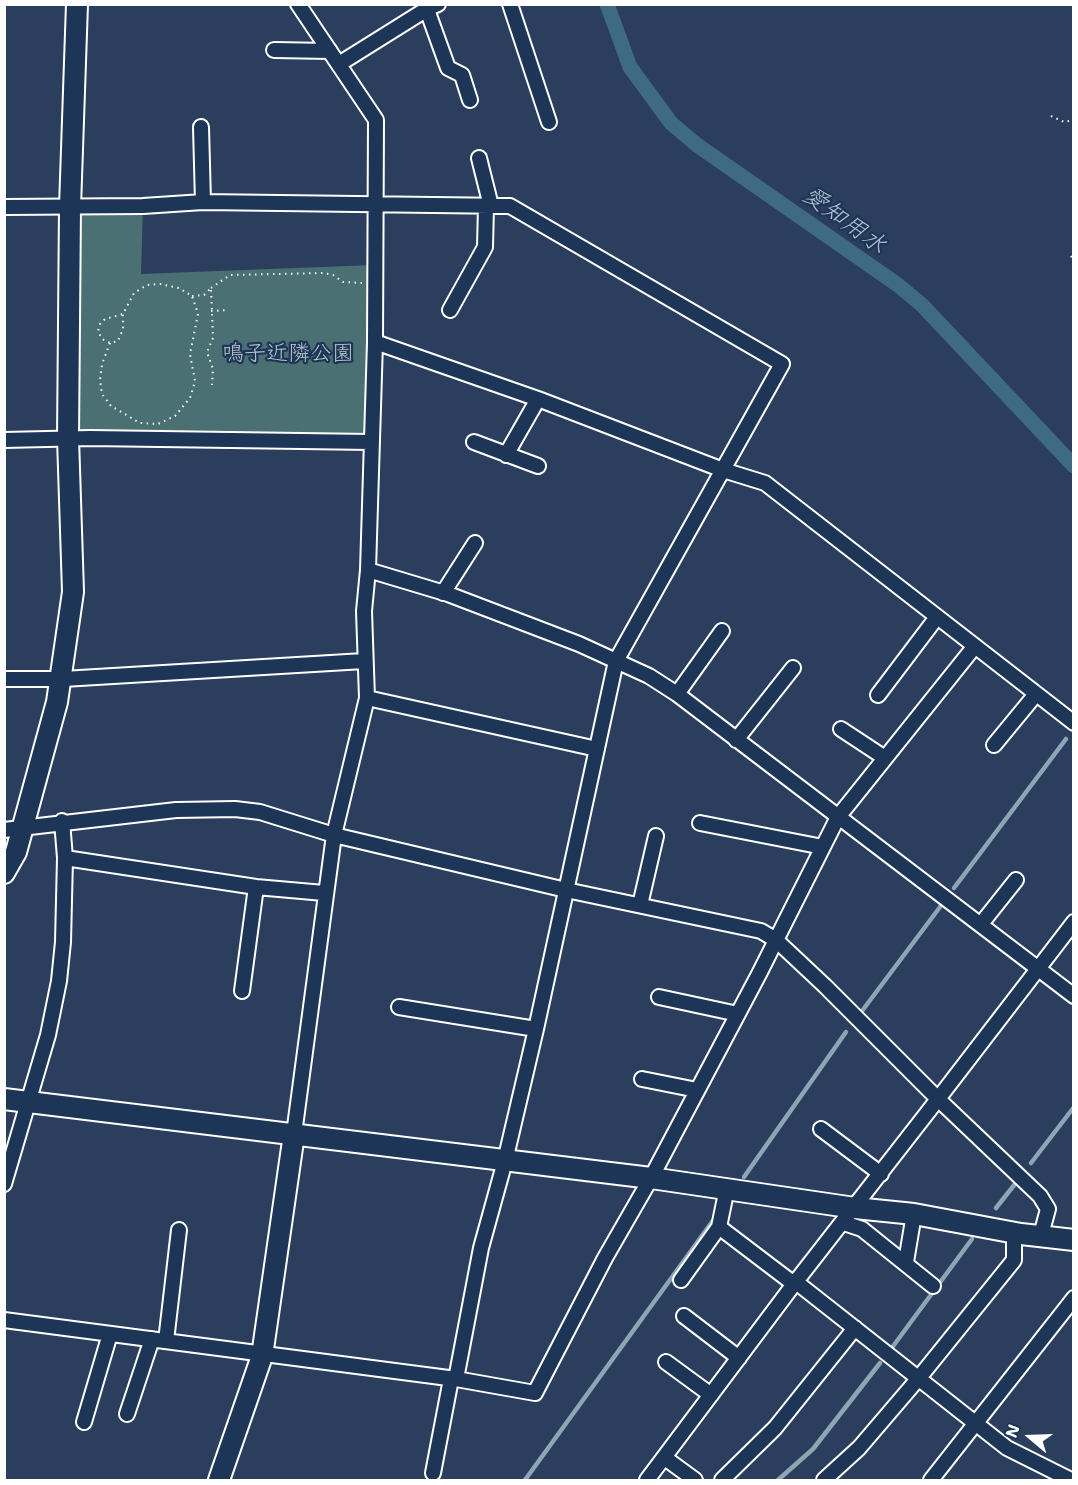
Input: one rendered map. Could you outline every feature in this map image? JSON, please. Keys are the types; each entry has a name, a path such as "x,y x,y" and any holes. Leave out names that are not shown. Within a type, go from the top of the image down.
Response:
{"street":[{"path":"4,873 16,852 14,828 63,680 73,592 68,438 70,207 77,4"},
{"path":"219,1480 262,1356 294,1134 324,893 334,835 367,698 364,612 368,570 375,342 376,120 298,4"},
{"path":"510,4 549,122"},
{"path":"339,64 430,6 448,68 462,75 470,100"},
{"path":"274,50 330,51"},
{"path":"201,127 203,202"},
{"path":"450,310 484,246 489,206 479,158"},
{"path":"4,207 203,202 510,206 782,364 616,661 536,1029 505,1161 481,1248 433,1473"},
{"path":"375,342 538,399 723,470 765,483 1074,723"},
{"path":"506,454 538,399"},
{"path":"4,440 68,438 371,442"},
{"path":"474,442 538,466"},
{"path":"443,593 475,543"},
{"path":"368,570 443,593 579,644 649,676 677,694 1074,996"},
{"path":"878,695 937,617"},
{"path":"677,694 722,631"},
{"path":"4,1320 262,1356 454,1379 535,1393 605,1258 651,1178 738,1014 838,817 975,646"},
{"path":"4,679 63,680 364,661"},
{"path":"736,740 793,668"},
{"path":"994,745 1036,694"},
{"path":"367,698 597,749"},
{"path":"842,729 885,758"},
{"path":"14,828 176,810 235,809 260,812 334,835 566,890 750,928 776,940 1040,1196 1048,1209 1031,1234 1014,1241 1014,1260 918,1379 859,1448 824,1480"},
{"path":"4,1184 48,1035 59,981 65,858 62,821"},
{"path":"699,823 823,847"},
{"path":"640,905 656,836"},
{"path":"65,858 256,887 324,893"},
{"path":"981,924 1016,880"},
{"path":"242,991 256,887"},
{"path":"647,1480 795,1283 850,1216 1074,922"},
{"path":"659,997 738,1014"},
{"path":"399,1007 536,1029"},
{"path":"642,1079 697,1090"},
{"path":"4,1100 651,1178 727,1188 850,1216 915,1214 1074,1240"},
{"path":"821,1129 881,1174"},
{"path":"681,1280 719,1227 727,1188"},
{"path":"906,1262 915,1214"},
{"path":"850,1216 862,1229 906,1262 933,1286"},
{"path":"719,1227 855,1328 1007,1448 1071,1480"},
{"path":"127,1414 159,1340 179,1230"},
{"path":"935,1479 974,1424 1074,1298"},
{"path":"684,1316 739,1358"},
{"path":"722,1480 776,1428 855,1328"},
{"path":"84,1422 110,1334"},
{"path":"666,1362 711,1395"},
{"path":"665,1458 695,1480"}],"path":[{"path":"1051,116 1064,122 1074,120"},
{"path":"1071,256 1074,262"},
{"path":"192,296 204,295 230,275 324,273 333,275 343,282 374,283"},
{"path":"110,343 102,364 100,380 102,394 111,406 140,423 158,424 175,416 190,398 195,381 190,354 198,314 192,296 180,288 160,284 147,285 134,293 123,314 123,329 118,341 110,343 102,339 98,331 100,324 105,319 123,314"},
{"path":"211,288 213,338 207,352 213,369 212,385"},
{"path":"211,311 228,310"}],"green space":[{"name":"鳴子近隣公園","path":"143,206 141,274 373,265 371,442 68,438 70,207"}],"waterway":[{"name":"愛知用水","path":"607,4 630,67 671,123 697,145 898,285 922,305 1074,466"},
{"path":"954,888 1066,739"},
{"path":"862,1011 940,907"},
{"path":"744,1177 846,1032"},
{"path":"1031,1163 1074,1107"},
{"path":"996,1208 1015,1184"},
{"path":"525,1480 717,1215"},
{"path":"891,1349 972,1239"},
{"path":"778,1480 813,1449 880,1363"}]}
